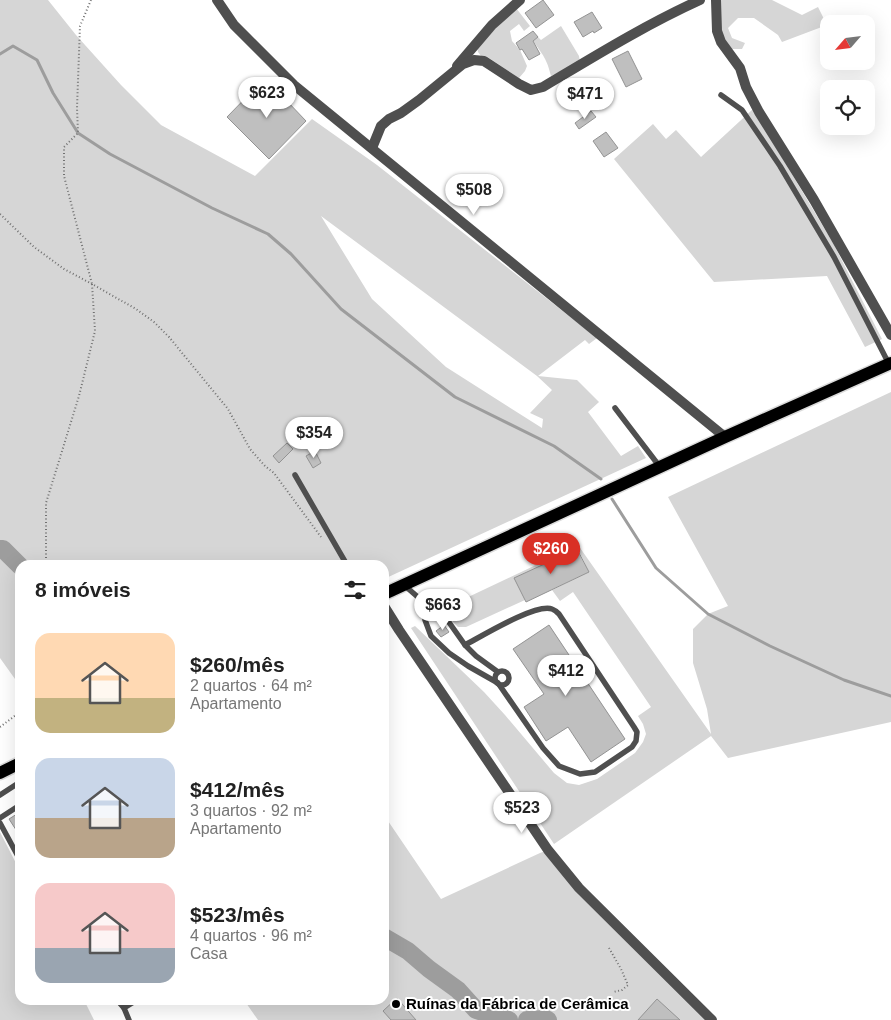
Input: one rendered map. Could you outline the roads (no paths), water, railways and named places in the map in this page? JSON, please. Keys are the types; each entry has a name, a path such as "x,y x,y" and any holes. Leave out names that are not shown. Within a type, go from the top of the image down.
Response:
{"main road":[{"path":"389,592 725,437 890,364"},
{"path":"0,773 15,766"}],"street":[{"path":"217,0 234,25 294,85 725,437"},
{"path":"451,73 492,26 520,0"},
{"path":"372,148 381,126 389,118 401,113 419,100 463,64 474,60 484,62 519,84 531,90 537,89 667,15 700,0"},
{"path":"716,0 717,31 721,42 740,68 746,87 759,112 814,200 891,335"},
{"path":"389,615 548,850 579,888 712,1020"}],"lane":[{"path":"721,95 742,110 780,166 834,257 890,364"},
{"path":"615,408 660,467"},
{"path":"294,475 344,560"},
{"path":"404,585 427,605 442,611 465,645 476,656 498,672 506,673 508,678 505,684 498,683 468,666 449,653 430,636 425,620 427,605"},
{"path":"465,645 528,612 552,609 559,614 634,726 637,732 636,741 632,747 595,772 580,774 559,766 543,748 498,683 495,678 498,672"},
{"path":"0,795 15,785"},
{"path":"0,818 15,808"},
{"path":"0,823 15,851"},
{"path":"122,1005 129,1020"},
{"path":"124,1008 129,1005"}],"waterway":[{"path":"0,54 13,46 37,60 53,93 78,133 110,154 212,208 268,234 291,254 341,309 455,397 554,446 601,479"},
{"path":"612,499 656,568 708,614 770,646 844,680 891,696"},
{"path":"0,549 3,549 15,561"},
{"path":"389,940 408,951 458,990 476,1010 509,1020"},
{"path":"527,1020 548,1020"}],"place":[{"name":"Ruínas da Fábrica de Cerâmica","path":"396,1004"}]}
